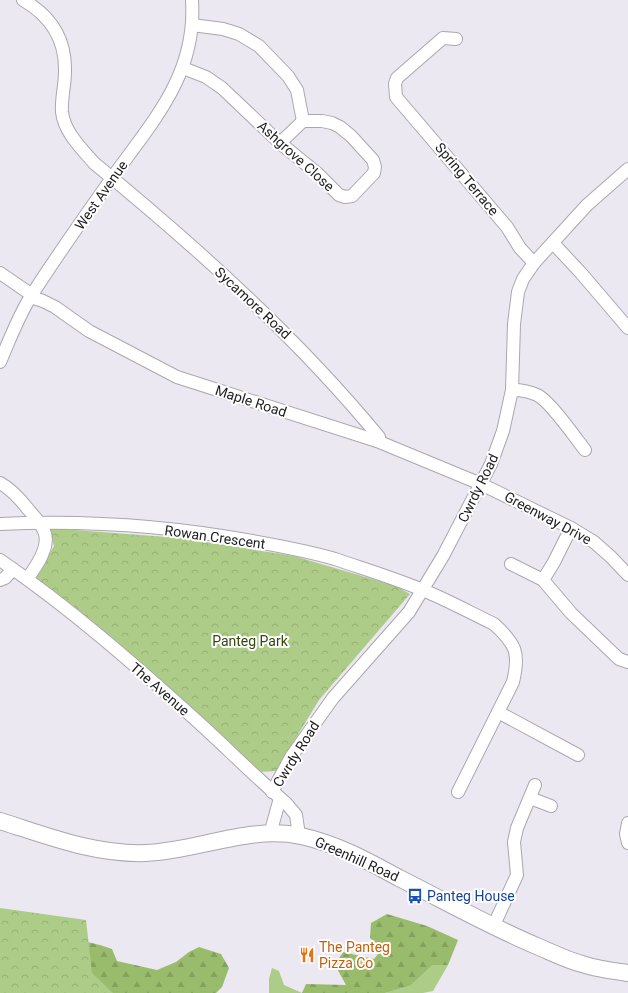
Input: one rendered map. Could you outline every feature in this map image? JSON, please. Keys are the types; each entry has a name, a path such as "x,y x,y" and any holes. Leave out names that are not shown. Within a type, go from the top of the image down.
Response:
{"street":[{"path":"23,0 38,9 55,30 61,41 65,57 62,112 67,127 83,151 94,163 112,178"},
{"name":"West Avenue","path":"0,362 17,322 31,296 169,98 183,68 189,47 192,25 192,0"},
{"path":"192,25 223,29 239,34 259,46 288,76 297,90 303,121 280,143"},
{"name":"Spring Terrace","path":"456,39 443,38 397,78 394,84 396,98 502,221 520,248 534,263"},
{"name":"Ashgrove Close","path":"183,68 206,77 222,88 280,143 318,174 339,195 345,197 352,196 374,173 375,167 373,160 351,136 340,127 332,123 322,121 303,121"},
{"name":"Cwrdy Road","path":"270,834 276,795 291,757 333,698 409,612 443,556 491,464 503,431 512,390 514,324 518,292 523,279 534,263 554,244 587,206 628,169"},
{"name":"Sycamore Road","path":"112,178 181,235 283,331 358,412 379,437 377,441"},
{"path":"554,244 628,328"},
{"name":"Maple Road","path":"0,273 31,296 55,307 89,331 177,377 377,441 481,484"},
{"path":"512,390 529,391 539,395 585,450"},
{"path":"0,483 14,494 39,522 45,532 44,551 27,579"},
{"name":"Greenway Drive","path":"481,484 571,528 594,542 628,575"},
{"name":"Rowan Crescent","path":"0,524 39,522 126,526 172,530 282,546 334,559 423,590 494,624 510,641 516,653 517,666 513,682 458,792"},
{"path":"542,580 554,562 571,528"},
{"name":"The Avenue","path":"0,560 27,579 104,640 196,721 296,815 299,836"},
{"path":"511,564 542,580 620,663"},
{"path":"0,580 6,578 13,569"},
{"path":"498,712 578,755"},
{"path":"493,927 517,875 514,842 517,828 535,785"},
{"path":"530,798 551,806"},
{"name":"Greenhill Road","path":"0,821 91,848 120,852 146,853 178,850 233,838 270,834 299,836 319,840 356,856 493,927 536,946 582,964 606,970 628,973"},
{"path":"628,823 626,834 628,843"}],"green space":[{"name":"Panteg Park","path":"49,528 180,538 294,556 396,586 410,594 319,700 276,771 260,772 100,628 36,578 54,546"},
{"path":"0,908 86,920 92,973 113,993 0,993"},
{"path":"387,914 427,926 458,940 448,965 433,965 410,986 385,993 302,993 306,984 346,985 335,965 343,952 374,959 382,949 370,938 371,923"},
{"path":"79,940 112,949 117,961 157,970 176,962 189,952 199,947 221,954 229,968 222,987 216,993 85,993"},
{"path":"433,965 448,965 433,991 423,993 385,993 410,986"},
{"path":"272,968 279,971 284,985 302,993 269,993 269,979"}],"place":[{"name":"Panteg House","path":"415,896"},
{"name":"The Panteg Pizza Co","path":"307,955"}]}
